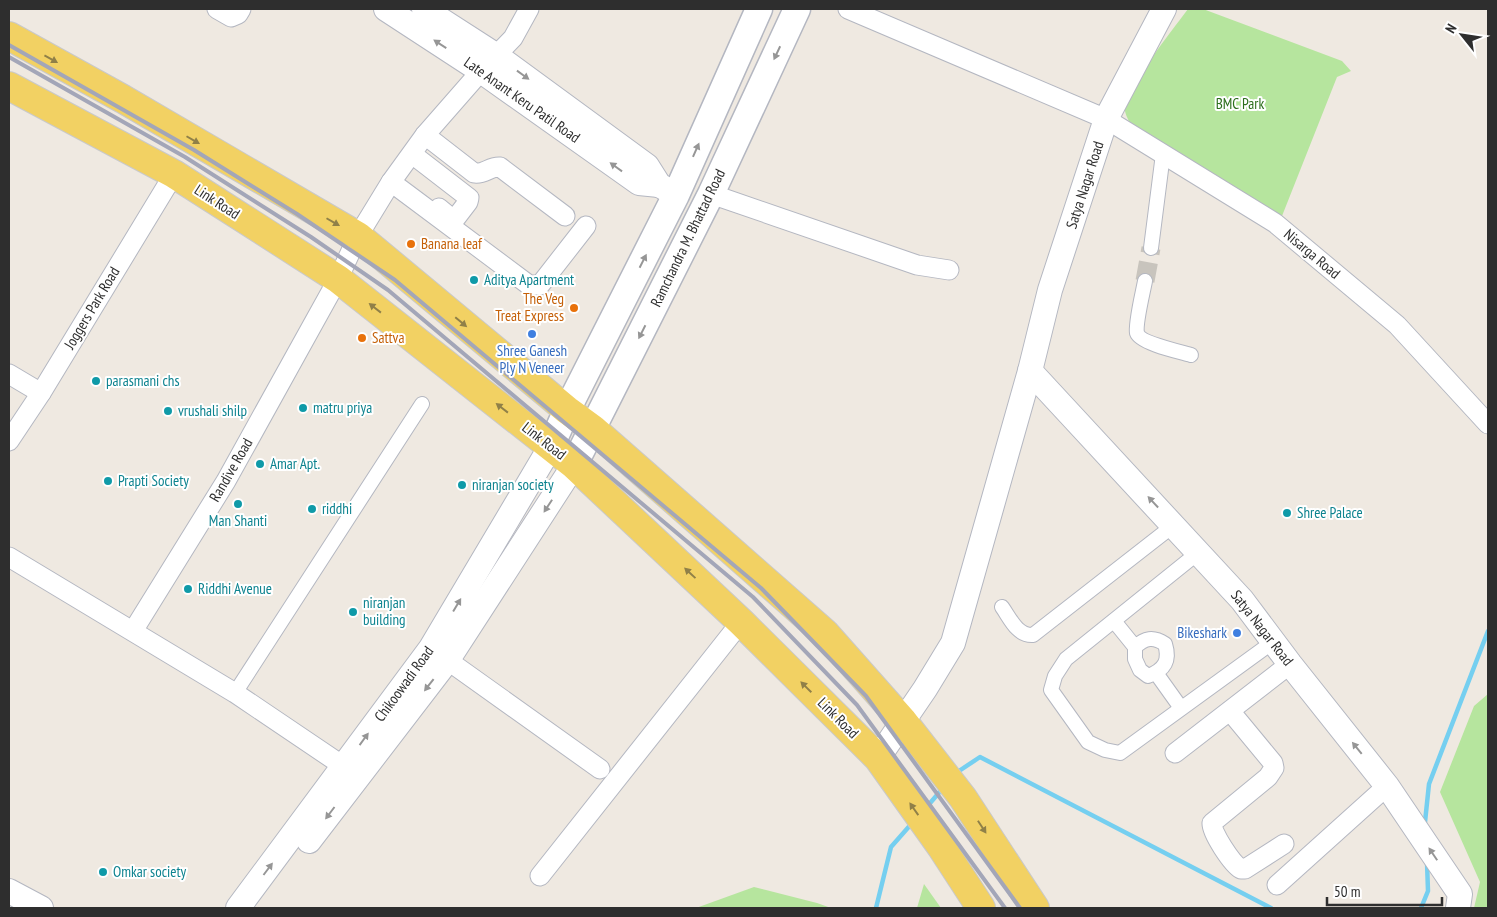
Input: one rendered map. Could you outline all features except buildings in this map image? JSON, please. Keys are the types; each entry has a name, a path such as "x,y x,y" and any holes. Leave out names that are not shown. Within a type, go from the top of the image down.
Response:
{"main road":[{"name":"Ramchandra M. Bhattad Road","path":"551,446 668,190 758,9"},
{"name":"Ramchandra M. Bhattad Road","path":"574,465 711,194 797,9"},
{"path":"9,36 123,99 358,236 567,410 593,429 824,633 903,721 949,781 1035,908"},
{"name":"Link Road","path":"9,86 174,174 338,279 574,465 741,622 878,758 942,848 981,908"},
{"path":"582,380 609,397"}],"street":[{"path":"217,9 231,17 238,14 240,9"},
{"name":"Late Anant Keru Patil Road","path":"386,9 489,63"},
{"name":"Late Anant Keru Patil Road","path":"424,9 639,183 668,190"},
{"name":"Randive Road","path":"133,631 226,481 338,279 358,236 394,179 425,135 513,38 529,9"},
{"name":"Nisarga Road","path":"848,9 1106,119 1275,223 1397,325 1488,424"},
{"name":"Satya Nagar Road","path":"878,758 953,643 1030,371 1050,290 1106,119 1164,9"},
{"path":"425,135 474,173 479,174 496,166 500,167 565,216"},
{"path":"394,179 451,218 455,219 468,202 469,198 412,154"},
{"path":"1151,248 1163,154"},
{"name":"Joggers Park Road","path":"9,441 174,174"},
{"path":"394,179 529,285 533,286 540,285 586,226"},
{"path":"711,194 917,265 949,270"},
{"path":"1145,281 1137,326 1138,334 1149,342 1191,356"},
{"name":"Satya Nagar Road","path":"1030,371 1242,600 1387,786 1460,894 1458,908"},
{"path":"9,374 40,393"},
{"path":"235,693 422,404"},
{"name":"Chikoowadi Road","path":"439,655 551,446"},
{"name":"Chikoowadi Road","path":"258,908 351,772 439,655 574,465"},
{"path":"1002,606 1020,632 1026,635 1033,635 1174,525"},
{"path":"1198,552 1066,659 1055,676 1051,690 1088,742 1105,750 1120,753 1273,642"},
{"path":"9,556 235,693 351,772"},
{"path":"1114,621 1135,647 1135,659 1140,670 1148,676 1156,673 1164,666 1168,655 1165,644 1157,638 1144,640 1135,647"},
{"path":"540,876 741,622"},
{"path":"439,655 600,769"},
{"path":"1175,753 1290,664"},
{"path":"1156,673 1181,708"},
{"path":"1230,711 1274,768 1268,777 1212,823 1213,831 1235,865 1241,869 1245,869 1284,844"},
{"name":"Chikoowadi Road","path":"238,908 351,772"},
{"path":"1276,885 1387,786"},
{"path":"9,891 41,908"}],"green space":[{"name":"BMC Park","path":"1188,9 1203,9 1342,61 1351,71 1337,77 1282,216 1133,129 1127,118 1125,111 1132,89 1151,59"},
{"path":"1488,694 1488,908 1474,908 1480,882 1440,792 1474,706"},
{"path":"924,884 941,908 917,908"},
{"path":"754,887 817,903 831,908 696,908"}],"waterway":[{"path":"1425,822 1429,784 1488,631"},
{"path":"956,773 980,757 1271,908"},
{"path":"925,809 943,788"},
{"path":"876,908 891,847 913,822"},
{"path":"1421,908 1428,891 1427,862"}],"tunnel":[{"path":"1145,281 1151,248"}],"railway":[{"path":"9,45 194,150 297,214 395,280 761,588 866,696 1020,908"},
{"path":"9,57 185,157 311,237 388,290 753,597 857,705 1005,908"}],"place":[{"name":"Banana leaf","path":"411,244"},
{"name":"Aditya Apartment","path":"474,280"},
{"name":"The Veg Treat Express","path":"574,308"},
{"name":"Shree Ganesh Ply N Veneer","path":"532,334"},
{"name":"Sattva","path":"362,338"},
{"name":"parasmani chs","path":"96,381"},
{"name":"matru priya","path":"303,408"},
{"name":"vrushali shilp","path":"168,411"},
{"name":"Amar Apt.","path":"260,464"},
{"name":"Prapti Society","path":"108,481"},
{"name":"niranjan society","path":"462,485"},
{"name":"Man Shanti","path":"238,504"},
{"name":"riddhi","path":"312,509"},
{"name":"Shree Palace","path":"1287,513"},
{"name":"Riddhi Avenue","path":"188,589"},
{"name":"niranjan building","path":"353,612"},
{"name":"Bikeshark","path":"1237,633"},
{"name":"Omkar society","path":"103,872"}]}
